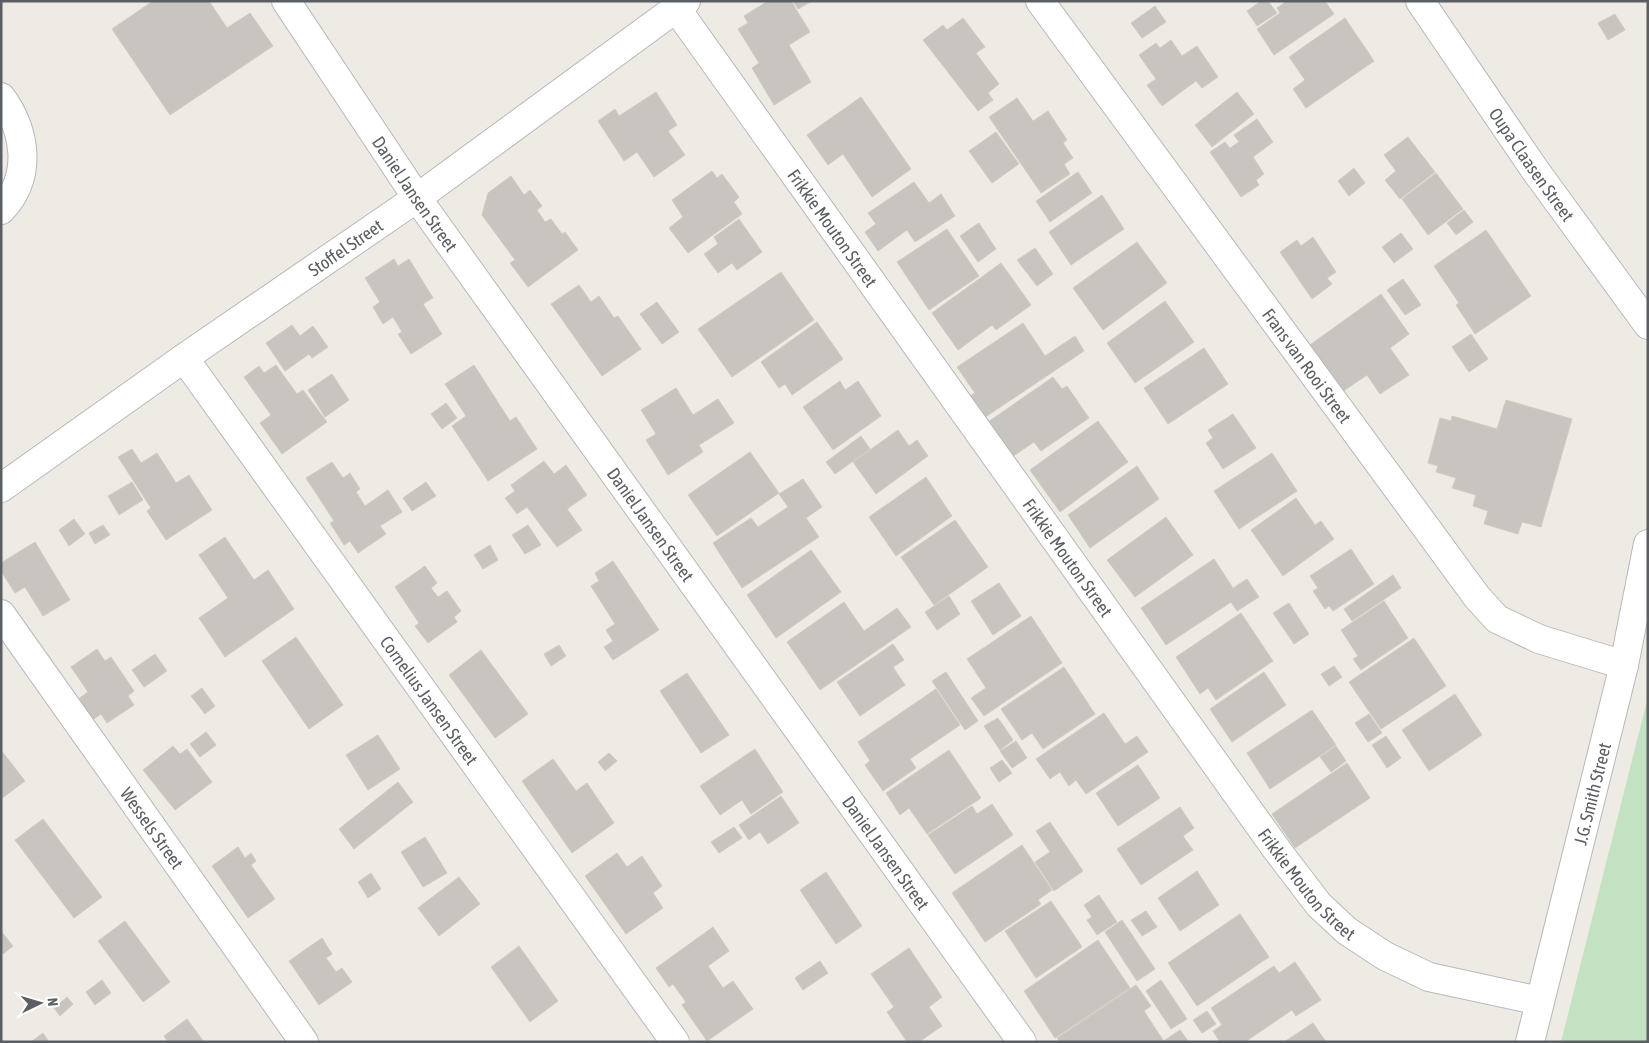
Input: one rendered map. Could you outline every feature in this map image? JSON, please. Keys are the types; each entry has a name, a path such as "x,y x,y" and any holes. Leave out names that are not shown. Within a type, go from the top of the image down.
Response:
{"street":[{"name":"Daniel Jansen Street","path":"286,1 417,198 1022,1042"},
{"name":"Frans van Rooi Street","path":"1040,1 1477,597 1497,619 1539,639 1624,665"},
{"name":"Oupa Claasen Street","path":"1420,1 1535,170 1648,325"},
{"name":"Stoffel Street","path":"1,488 184,358 417,198 681,5"},
{"name":"Frikkie Mouton Street","path":"681,5 1271,842 1319,905 1347,931 1385,956 1429,977 1540,1001"},
{"path":"1,97 19,129 23,157 21,178 9,202 1,210"},
{"name":"Cornelius Jansen Street","path":"184,358 675,1042"},
{"name":"J.G. Smith Street","path":"1530,1042 1624,665 1648,544"},
{"name":"Wessels Street","path":"1,614 304,1042"}],"green space":[{"path":"1648,697 1648,1042 1561,1042"}],"building":[{"path":"153,1 209,1 227,28 250,13 273,46 170,115 112,29"},
{"path":"768,1 791,1 810,32 789,45 811,82 774,105 752,68 759,63 738,29 748,23 744,16"},
{"path":"793,1 812,1 798,9"},
{"path":"1261,1 1268,1 1277,13 1257,26 1247,11"},
{"path":"1287,1 1325,1 1334,14 1274,55 1257,29 1280,13 1277,8"},
{"path":"1155,6 1166,22 1142,38 1131,23"},
{"path":"1615,14 1625,30 1608,40 1598,23"},
{"path":"963,18 985,47 976,53 999,84 988,93 993,100 978,111 923,40 943,25 947,30"},
{"path":"1345,18 1374,61 1306,108 1293,89 1305,80 1289,57"},
{"path":"1171,40 1182,56 1197,46 1218,77 1202,88 1196,81 1162,106 1147,85 1156,79 1139,55 1156,43 1160,48"},
{"path":"656,92 677,125 668,131 685,155 654,177 637,152 624,161 598,121 615,109 619,116"},
{"path":"1237,92 1254,114 1212,147 1195,125"},
{"path":"861,97 911,169 872,197 843,154 828,165 807,135"},
{"path":"1017,98 1033,121 1048,111 1067,140 1063,143 1073,158 1064,164 1070,174 1041,193 989,117"},
{"path":"1257,119 1273,142 1253,157 1264,174 1256,180 1259,185 1241,197 1210,152 1225,142 1230,148 1239,142 1234,135"},
{"path":"996,132 1019,164 992,183 969,151"},
{"path":"1408,137 1435,172 1400,199 1385,180 1396,171 1384,155"},
{"path":"1354,168 1365,183 1349,196 1338,181"},
{"path":"712,171 717,178 722,174 739,197 734,202 742,214 688,253 669,228 683,217 672,200"},
{"path":"1078,172 1092,193 1050,222 1036,201"},
{"path":"1436,173 1463,209 1428,235 1402,199"},
{"path":"511,176 524,195 530,190 542,206 537,210 545,222 551,219 562,234 565,232 578,250 528,287 510,263 515,260 482,215 488,193"},
{"path":"914,182 929,203 941,194 955,216 915,242 907,230 878,251 865,232 876,224 868,213"},
{"path":"1102,195 1124,229 1071,265 1049,232"},
{"path":"1464,210 1473,222 1456,235 1447,223"},
{"path":"739,219 762,252 737,270 732,263 718,273 704,254 718,244 714,237"},
{"path":"979,223 996,249 978,262 960,236"},
{"path":"947,229 979,276 929,310 897,262"},
{"path":"1486,230 1531,296 1475,334 1456,305 1459,303 1434,266"},
{"path":"1401,233 1413,249 1394,263 1382,247"},
{"path":"1313,237 1336,272 1327,278 1332,284 1312,299 1280,252 1297,240 1301,246"},
{"path":"1137,242 1167,283 1103,330 1073,288"},
{"path":"1035,248 1053,274 1037,286 1017,260"},
{"path":"394,259 398,266 409,259 433,298 423,304 442,334 411,354 398,334 402,332 393,317 383,324 373,307 380,302 365,278"},
{"path":"1001,263 1031,305 996,330 992,325 958,350 932,313"},
{"path":"781,272 814,320 732,377 698,329"},
{"path":"1403,279 1421,305 1405,315 1387,290"},
{"path":"579,285 591,302 599,296 614,318 618,316 641,349 602,376 551,304"},
{"path":"1381,294 1409,334 1390,348 1409,375 1380,394 1367,375 1339,394 1307,347"},
{"path":"1165,301 1194,342 1135,383 1107,343"},
{"path":"657,302 679,332 662,344 640,314"},
{"path":"817,322 843,359 792,395 785,384 779,388 761,362"},
{"path":"1023,323 1045,356 1075,336 1084,351 984,418 970,396 975,393 957,367"},
{"path":"292,325 300,336 313,326 328,347 312,358 309,354 285,371 266,343"},
{"path":"1471,334 1488,359 1469,372 1452,347"},
{"path":"1204,348 1228,384 1168,424 1144,388"},
{"path":"276,365 297,394 303,390 327,422 282,454 260,423 271,415 244,377 259,366 264,373"},
{"path":"474,365 510,421 516,417 537,449 488,481 452,426 466,416 445,384"},
{"path":"332,374 349,400 325,417 308,390"},
{"path":"1053,377 1062,389 1067,386 1089,418 1041,451 1034,442 1012,457 988,422"},
{"path":"840,381 845,390 858,381 881,416 833,450 803,407"},
{"path":"676,388 693,415 718,399 734,423 699,445 703,452 668,475 646,440 656,434 641,410"},
{"path":"1506,400 1572,419 1541,527 1522,522 1518,534 1484,524 1488,511 1473,506 1476,495 1452,488 1456,478 1436,472 1438,466 1428,463 1440,418 1451,421 1452,416 1497,429"},
{"path":"446,403 457,418 442,429 431,414"},
{"path":"1233,414 1256,448 1223,469 1206,443 1213,438 1208,430"},
{"path":"1098,421 1128,462 1060,512 1030,470"},
{"path":"898,430 909,446 917,440 928,456 876,494 853,462"},
{"path":"861,436 870,449 835,474 826,462"},
{"path":"132,449 141,463 157,453 176,483 189,475 212,510 166,540 147,511 151,508 118,457"},
{"path":"750,452 779,493 717,536 688,495"},
{"path":"1272,453 1297,491 1239,529 1214,491"},
{"path":"544,461 554,474 566,465 587,495 567,509 582,530 557,547 527,507 517,514 505,498 515,491 511,485"},
{"path":"332,462 343,478 350,473 360,489 356,492 365,506 388,490 402,512 380,526 386,534 358,553 350,541 344,545 330,523 334,521 306,478"},
{"path":"1137,466 1159,499 1090,548 1068,515"},
{"path":"926,477 952,516 896,556 869,517"},
{"path":"803,479 822,507 806,518 819,537 742,588 713,543 751,518 758,527 788,507 779,494"},
{"path":"132,482 143,500 119,515 108,496"},
{"path":"426,482 436,496 412,511 403,498"},
{"path":"1296,498 1315,525 1321,521 1334,539 1283,576 1251,530"},
{"path":"1166,517 1193,555 1135,597 1107,560"},
{"path":"74,519 85,534 69,546 59,530"},
{"path":"955,520 988,567 934,605 901,557"},
{"path":"103,525 110,535 95,544 89,533"},
{"path":"528,525 541,545 525,554 512,535"},
{"path":"225,537 254,580 268,570 294,609 225,657 199,618 228,598 199,555"},
{"path":"35,542 70,600 43,616 25,587 15,593 1,571 1,563"},
{"path":"490,545 498,560 483,569 474,555"},
{"path":"1351,549 1374,584 1333,611 1329,606 1325,609 1313,591 1318,588 1310,576"},
{"path":"811,550 841,592 776,638 747,595"},
{"path":"1214,559 1233,588 1247,579 1259,597 1237,611 1231,602 1166,645 1141,608"},
{"path":"613,561 659,630 613,660 604,647 613,641 606,630 615,624 591,586 599,581 595,573"},
{"path":"425,566 437,583 431,588 438,597 447,591 461,611 454,617 457,622 428,643 415,626 419,623 395,587"},
{"path":"1393,575 1401,588 1352,621 1344,609"},
{"path":"999,583 1021,616 993,635 971,601"},
{"path":"949,596 960,614 937,630 925,612"},
{"path":"1384,601 1408,638 1361,670 1353,659 1358,656 1341,630"},
{"path":"844,602 864,631 897,608 911,627 820,690 787,642"},
{"path":"1289,603 1309,634 1294,644 1273,613"},
{"path":"1241,613 1273,661 1216,700 1208,688 1200,694 1176,657"},
{"path":"1031,616 1062,663 984,716 971,698 986,688 967,659"},
{"path":"296,637 343,705 309,729 262,661"},
{"path":"1414,638 1446,686 1381,729 1349,682"},
{"path":"893,644 904,660 893,667 905,685 860,716 837,682"},
{"path":"559,645 566,656 551,666 544,654"},
{"path":"97,649 105,661 111,657 134,691 128,696 134,705 107,723 101,714 91,721 77,700 88,692 71,667"},
{"path":"481,650 528,714 495,738 449,675"},
{"path":"155,654 167,671 144,687 132,670"},
{"path":"1334,666 1342,677 1329,686 1321,674"},
{"path":"1064,667 1095,714 1043,749 1032,733 1022,740 1001,709"},
{"path":"946,672 978,721 965,730 932,681"},
{"path":"1264,672 1286,705 1232,742 1210,709"},
{"path":"687,673 729,735 701,753 660,691"},
{"path":"202,688 215,706 205,714 191,696"},
{"path":"936,689 960,725 910,759 916,768 883,791 865,765 870,761 858,742"},
{"path":"1455,694 1482,735 1429,771 1402,730"},
{"path":"1312,710 1336,745 1270,789 1247,753"},
{"path":"1104,713 1125,744 1137,736 1148,752 1086,794 1076,780 1069,786 1060,772 1050,779 1036,759"},
{"path":"1369,714 1382,733 1368,742 1355,723"},
{"path":"998,718 1013,740 1000,750 984,726"},
{"path":"206,732 216,745 200,757 190,744"},
{"path":"378,735 400,769 368,790 346,755"},
{"path":"1386,736 1401,758 1387,768 1372,745"},
{"path":"1016,741 1027,758 1012,768 1000,751"},
{"path":"173,746 180,754 187,749 212,782 175,810 143,770"},
{"path":"1336,746 1346,761 1331,772 1320,757"},
{"path":"755,749 783,792 751,814 742,800 720,815 700,786"},
{"path":"1,750 25,781 1,799"},
{"path":"949,750 981,798 927,834 909,808 900,815 886,793"},
{"path":"609,753 617,761 605,771 598,762"},
{"path":"553,759 576,791 587,783 614,823 572,853 522,781"},
{"path":"1002,760 1012,773 999,782 990,768"},
{"path":"1347,763 1370,798 1295,848 1272,814"},
{"path":"1138,765 1160,798 1118,826 1096,793"},
{"path":"398,782 413,802 354,849 339,829"},
{"path":"781,796 799,823 768,844 760,832 749,840 739,825"},
{"path":"992,804 1013,835 955,874 928,835 972,806 977,814"},
{"path":"1180,807 1194,828 1183,836 1193,850 1141,885 1117,849"},
{"path":"43,819 102,897 74,918 15,840"},
{"path":"1050,822 1083,871 1054,891 1035,862 1050,852 1036,831"},
{"path":"734,827 742,838 719,853 711,842"},
{"path":"425,837 447,873 423,887 401,852"},
{"path":"1022,845 1052,890 1038,900 1041,904 985,942 952,893"},
{"path":"238,847 245,858 251,853 256,861 251,865 275,899 248,918 212,866"},
{"path":"617,853 627,867 642,856 662,886 653,893 663,908 626,934 585,876"},
{"path":"1197,871 1219,905 1180,931 1158,898"},
{"path":"826,872 862,926 836,944 800,890"},
{"path":"371,873 381,889 368,898 358,882"},
{"path":"459,877 480,904 439,936 418,908"},
{"path":"1099,895 1117,922 1097,935 1087,920 1092,917 1084,905"},
{"path":"1051,901 1082,947 1036,978 1005,931"},
{"path":"1146,911 1157,927 1142,936 1131,920"},
{"path":"1240,914 1269,957 1197,1006 1168,963"},
{"path":"1122,920 1155,969 1137,981 1105,932"},
{"path":"125,921 170,982 143,1002 98,941"},
{"path":"713,927 729,951 708,966 723,988 733,981 753,1009 707,1041 682,1005 686,1002 673,984 669,987 656,968"},
{"path":"1,931 13,946 3,954 1,952"},
{"path":"322,938 332,954 326,958 336,972 342,968 352,982 319,1005 289,961"},
{"path":"1098,940 1130,988 1055,1038 1024,991"},
{"path":"519,946 558,1001 530,1022 491,967"},
{"path":"909,948 942,997 929,1007 942,1026 919,1042 907,1042 887,1012 894,1007 871,974"},
{"path":"820,961 828,973 803,990 795,978"},
{"path":"1295,962 1321,1000 1296,1016 1292,1010 1245,1042 1220,1042 1213,1031 1222,1025 1211,1008 1274,966 1279,973"},
{"path":"102,980 111,993 95,1005 86,992"},
{"path":"1161,980 1187,1019 1171,1029 1146,991"},
{"path":"1136,985 1151,1006 1144,1011 1163,1040 1159,1042 1060,1042 1057,1038"},
{"path":"67,997 73,1004 60,1016 54,1008"},
{"path":"1207,1011 1216,1024 1202,1033 1193,1020"},
{"path":"187,1019 204,1042 168,1042 164,1036"},
{"path":"1313,1023 1326,1042 1284,1042"},
{"path":"1180,1030 1189,1042 1162,1042"},
{"path":"43,1033 49,1042 31,1042"}]}
